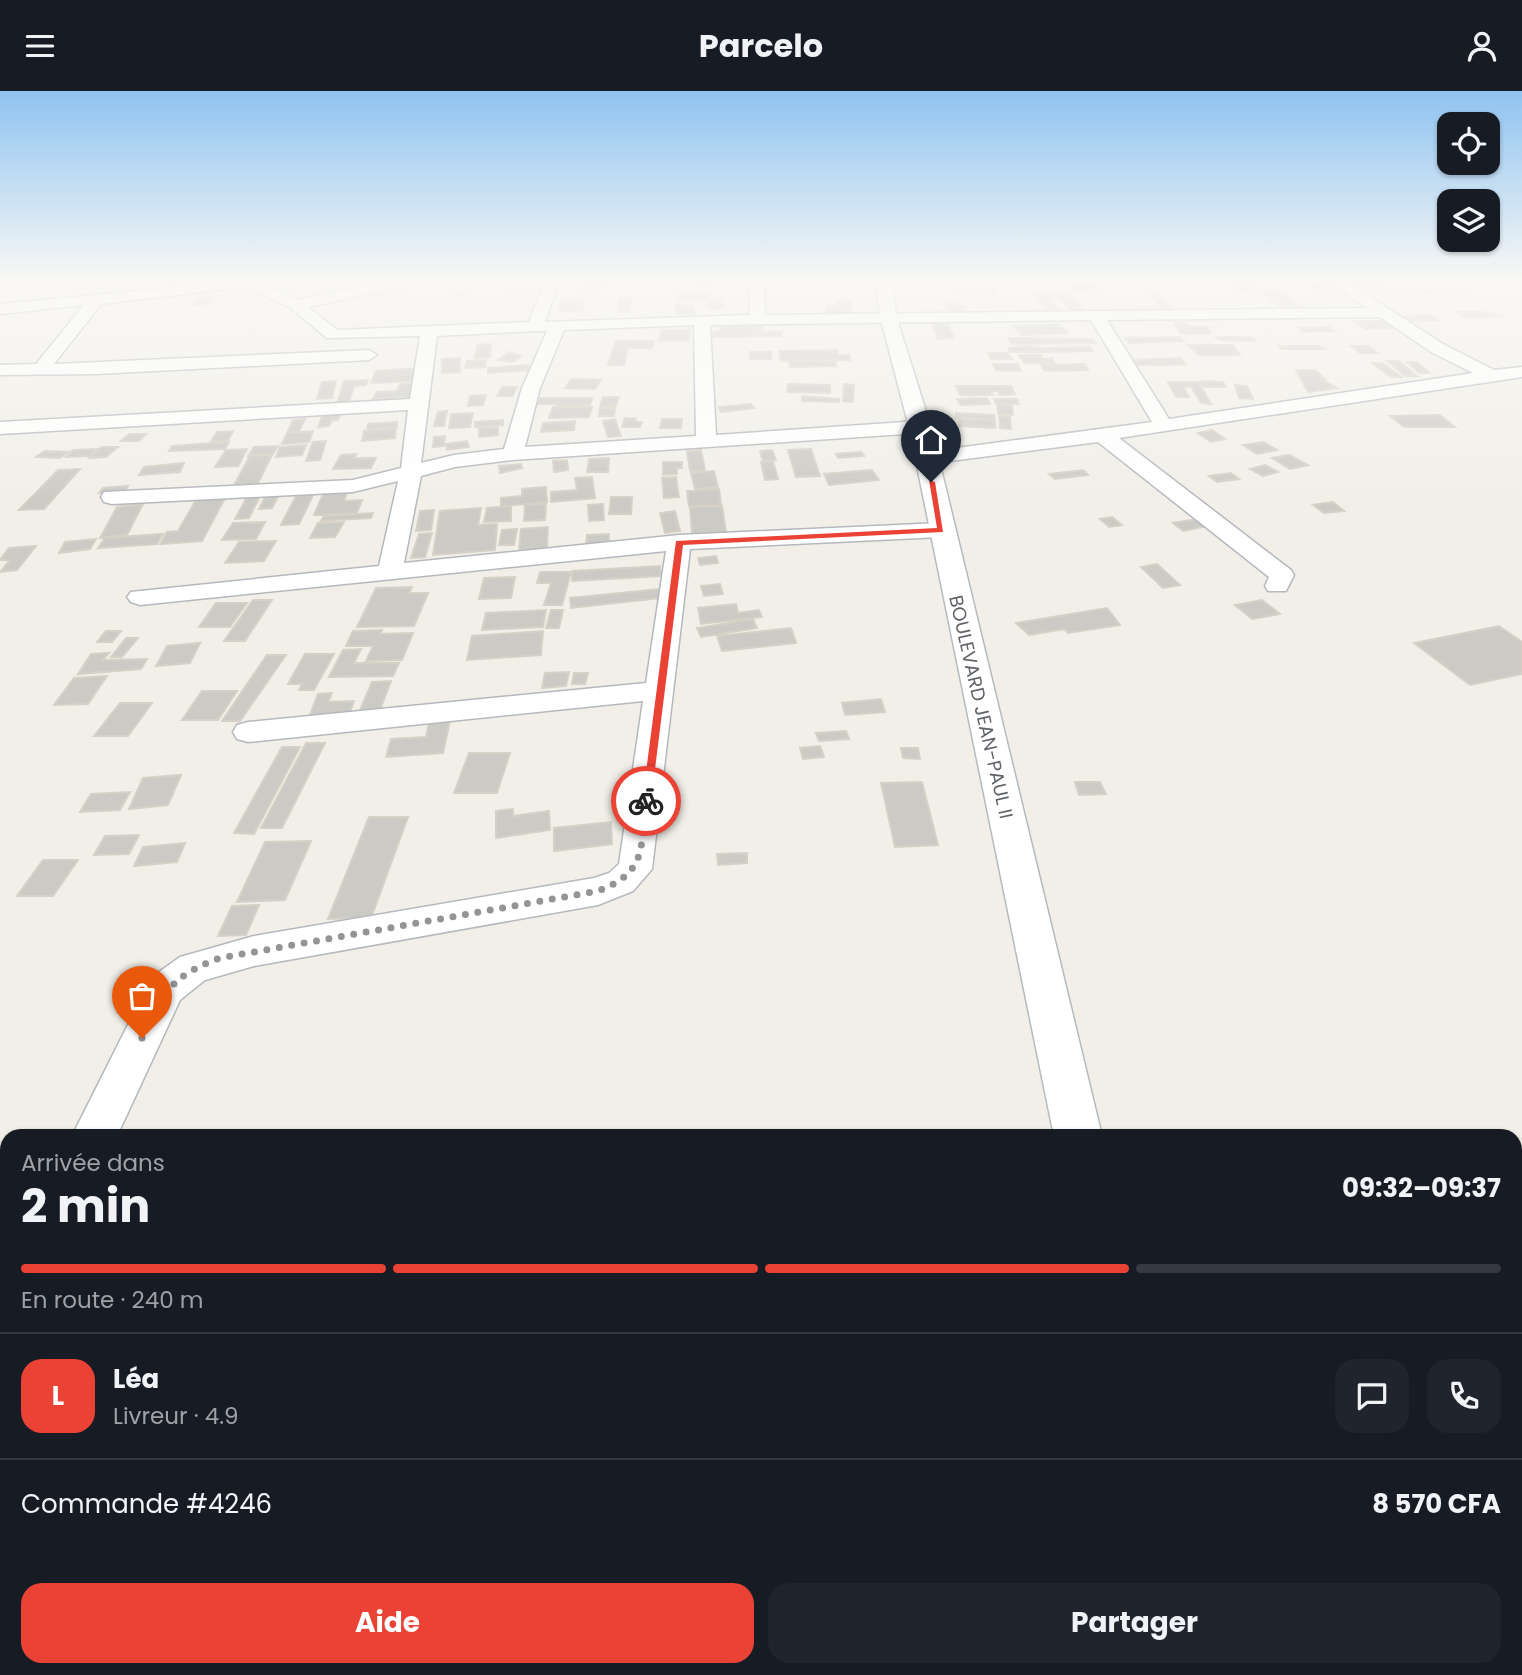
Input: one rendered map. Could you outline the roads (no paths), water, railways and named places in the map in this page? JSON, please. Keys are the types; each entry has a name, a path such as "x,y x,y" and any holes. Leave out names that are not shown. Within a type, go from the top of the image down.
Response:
{"main road":[{"name":"BOULEVARD JEAN-PAUL II","path":"898,352 927,457 941,530 1077,1129"}],"street":[{"path":"42,368 55,352"},
{"path":"333,352 333,356"},
{"path":"390,571 411,472 418,404 419,352"},
{"path":"513,454 522,414 543,352"},
{"path":"703,352 706,440"},
{"path":"1118,352 1163,425"},
{"path":"1445,352 1492,376"},
{"path":"0,370 97,369 385,354"},
{"path":"79,387 97,369"},
{"path":"927,457 1103,436 1522,372"},
{"path":"0,428 418,404"},
{"path":"41,424 60,406"},
{"path":"112,497 353,486 454,461 513,454 920,427"},
{"path":"1103,436 1282,575 1277,586"},
{"path":"140,597 679,543 941,530"},
{"path":"97,1129 166,989 193,968 254,951 598,891 621,882 635,869 679,543"},
{"path":"248,732 660,690"}]}
